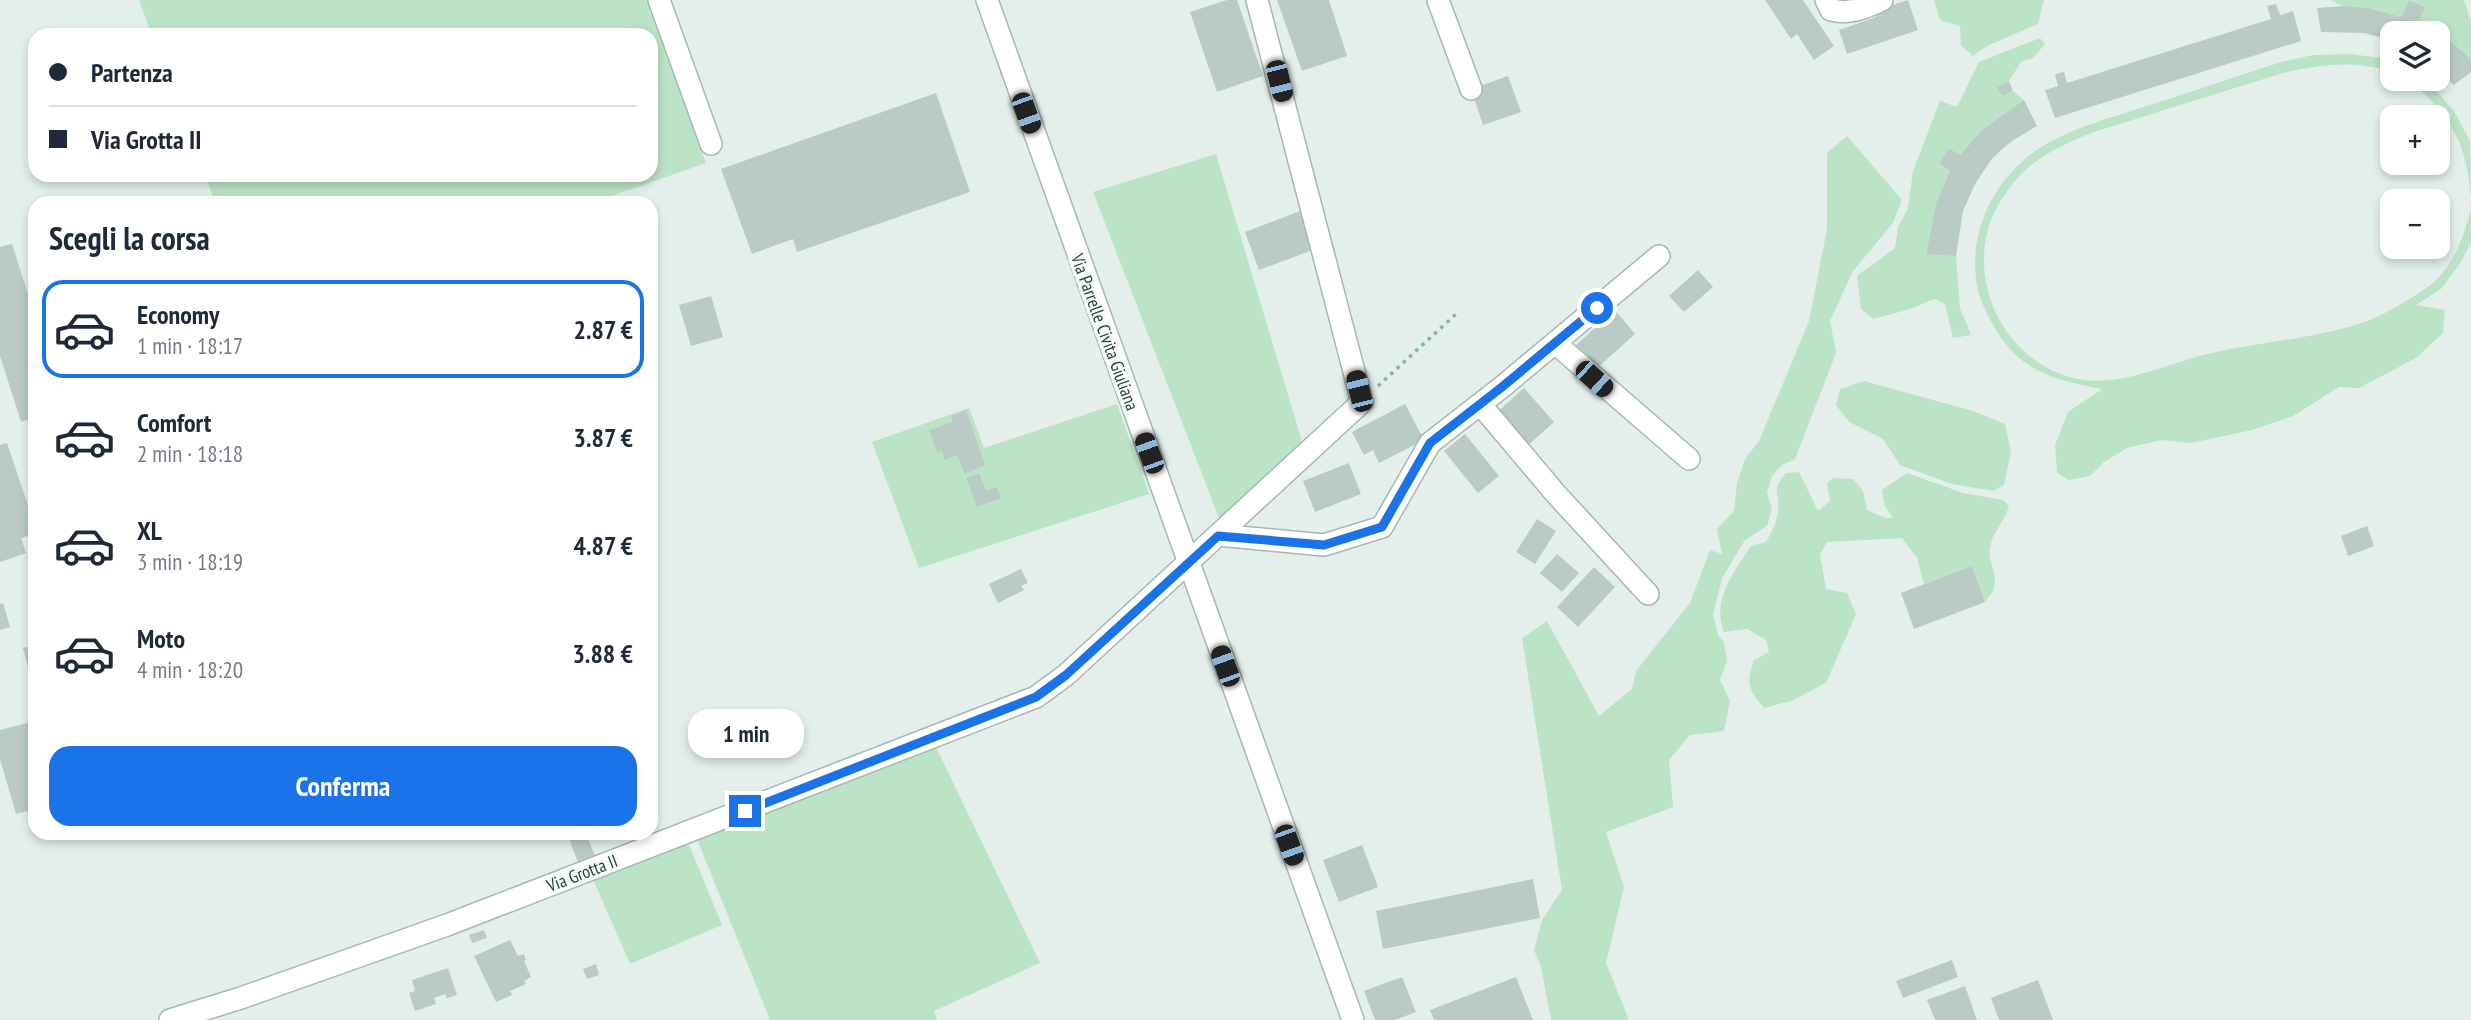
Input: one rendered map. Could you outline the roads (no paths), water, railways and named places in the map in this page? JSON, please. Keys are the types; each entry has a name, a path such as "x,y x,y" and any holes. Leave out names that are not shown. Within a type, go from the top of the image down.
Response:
{"street":[{"path":"659,0 711,144"},
{"name":"Via Parrelle Civita Giuliana","path":"987,0 1353,1020"},
{"name":"Via Grotta II","path":"170,1020 241,998 447,925 1036,697 1066,675 1362,402 1257,0"},
{"path":"1438,0 1471,89"},
{"path":"1826,0 1831,10 1843,13 1869,7 1882,0"},
{"path":"1218,536 1324,545 1382,527 1430,443 1659,256"},
{"path":"1555,343 1689,459"},
{"path":"1480,404 1556,494 1648,594"}]}
